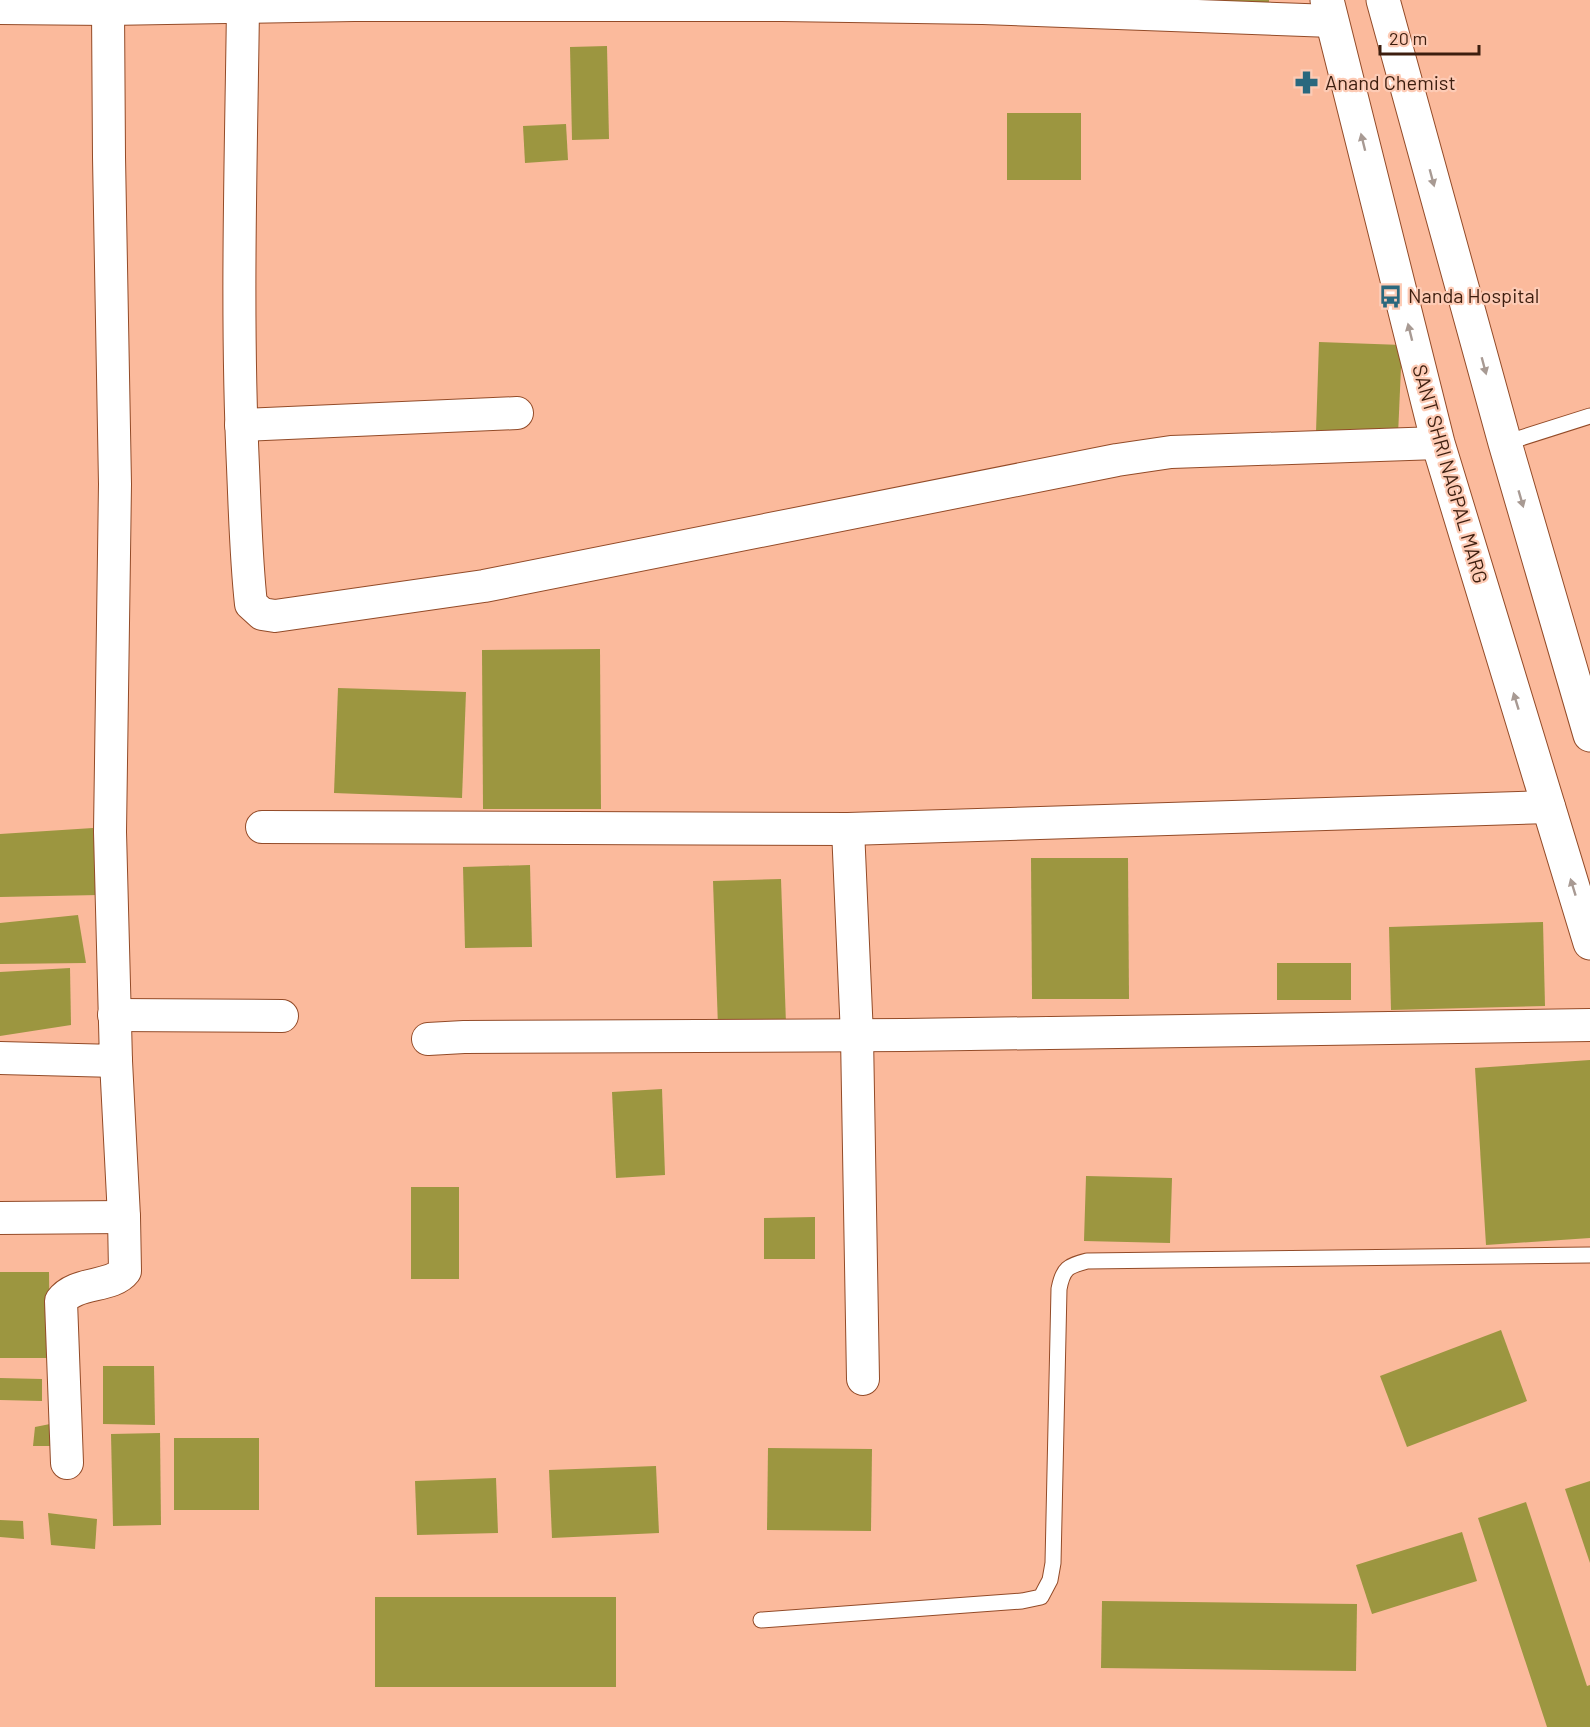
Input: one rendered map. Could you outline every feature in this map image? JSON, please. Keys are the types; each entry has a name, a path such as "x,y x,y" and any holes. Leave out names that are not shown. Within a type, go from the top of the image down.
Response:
{"main road":[{"path":"1383,0 1505,443 1590,735"},
{"name":"SANT SHRI NAGPAL MARG","path":"1330,10 1438,443 1590,943"}],"street":[{"path":"18,5 108,9 354,3 782,3 1330,10"},
{"path":"243,7 238,352 247,571 251,604 262,614 275,616 484,586 1149,455 1171,452 1438,443"},
{"path":"67,1463 61,1301 68,1294 120,1277 125,1271 114,1015 110,832 115,484 108,9"},
{"path":"241,425 517,413"},
{"path":"262,827 848,829 1549,807"},
{"path":"848,829 857,1036 863,1379"},
{"path":"114,1015 282,1016"},
{"path":"428,1039 464,1036 857,1036 1590,1025"},
{"path":"0,1058 116,1061"},
{"path":"0,1218 124,1217"}],"lane":[{"path":"1505,443 1590,416"},
{"path":"761,1620 1023,1601 1041,1597 1050,1580 1053,1563 1059,1289 1062,1274 1070,1266 1087,1261 1590,1256"}],"building":[{"path":"1201,0 1269,0 1269,5 1201,6"},
{"path":"607,46 609,139 572,140 570,47"},
{"path":"1007,113 1081,113 1081,180 1007,180"},
{"path":"566,124 568,160 525,163 523,126"},
{"path":"1319,342 1402,345 1398,435 1316,432"},
{"path":"600,649 601,809 483,809 482,650"},
{"path":"338,688 466,692 462,798 334,793"},
{"path":"93,828 99,895 0,897 0,834"},
{"path":"1031,858 1128,858 1129,999 1032,999"},
{"path":"530,865 532,947 465,948 463,867"},
{"path":"781,879 786,1024 718,1027 713,881"},
{"path":"78,915 86,963 0,964 0,923"},
{"path":"1543,922 1545,1006 1391,1010 1389,927"},
{"path":"1277,963 1351,963 1351,1000 1277,1000"},
{"path":"70,968 71,1025 0,1036 0,972"},
{"path":"1590,1060 1590,1238 1486,1245 1475,1068"},
{"path":"662,1089 665,1175 616,1178 612,1092"},
{"path":"1086,1176 1172,1178 1170,1243 1084,1241"},
{"path":"411,1187 459,1187 459,1279 411,1279"},
{"path":"815,1217 815,1259 764,1259 764,1218"},
{"path":"0,1272 49,1272 50,1358 0,1358"},
{"path":"1501,1330 1527,1401 1407,1447 1380,1376"},
{"path":"103,1366 154,1366 155,1425 103,1424"},
{"path":"0,1378 42,1379 42,1401 0,1400"},
{"path":"55,1423 63,1446 33,1446 35,1427"},
{"path":"160,1433 161,1525 113,1526 111,1434"},
{"path":"174,1438 259,1438 259,1510 174,1510"},
{"path":"768,1448 872,1449 871,1531 767,1530"},
{"path":"656,1466 659,1533 552,1538 549,1470"},
{"path":"496,1478 498,1533 417,1535 415,1481"},
{"path":"1590,1481 1590,1563 1565,1489"},
{"path":"1526,1502 1587,1686 1590,1685 1590,1727 1547,1727 1478,1518"},
{"path":"48,1513 97,1519 95,1549 51,1545"},
{"path":"0,1520 23,1521 24,1539 0,1537"},
{"path":"1462,1532 1477,1581 1372,1614 1356,1565"},
{"path":"375,1597 616,1597 616,1687 375,1687"},
{"path":"1102,1601 1357,1604 1356,1671 1101,1668"}],"place":[{"name":"Anand Chemist","path":"1307,83"},
{"name":"Nanda Hospital","path":"1390,296"}]}
